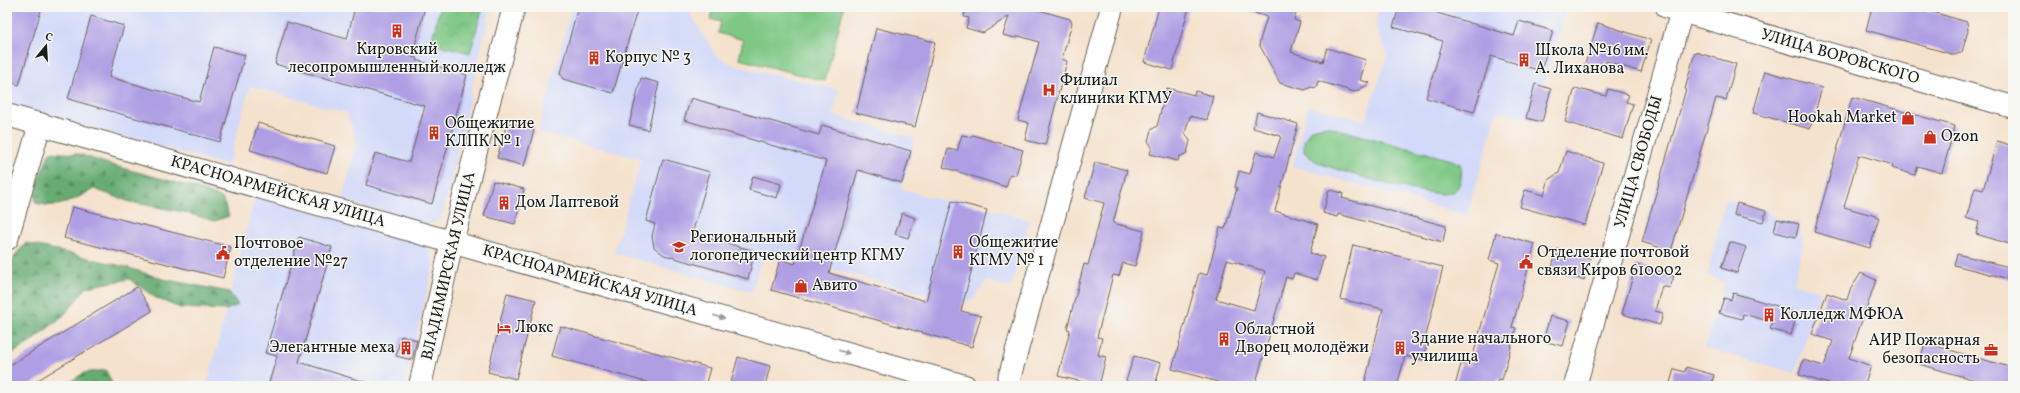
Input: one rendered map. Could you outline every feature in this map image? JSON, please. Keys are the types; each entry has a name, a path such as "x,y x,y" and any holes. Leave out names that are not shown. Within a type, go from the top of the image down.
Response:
{"street":[{"name":"ВЛАДИМИРСКАЯ УЛИЦА","path":"420,386 452,242 514,7"},
{"path":"1007,386 1112,7"},
{"name":"УЛИЦА ВОРОВСКОГО","path":"1677,8 2013,107"},
{"name":"УЛИЦА СВОБОДЫ","path":"1575,386 1677,8"},
{"name":"КРАСНОАРМЕЙСКАЯ УЛИЦА","path":"7,114 452,242 965,386"},
{"path":"7,239 40,124"}],"shaded area":[{"path":"7,7 491,7 443,213 439,220 427,225 342,200 357,143 347,113 250,86 228,166 7,104"},
{"path":"572,7 693,7 691,16 717,56 736,66 839,90 833,115 915,138 901,189 944,201 954,199 1030,220 1011,287 986,281 973,299 963,303 763,252 752,292 614,253 641,159 538,132"},
{"path":"1380,7 1556,7 1566,10 1543,86 1535,84 1526,118 1498,111 1467,215 1292,166 1308,106 1365,121 1388,54 1378,35 1376,20"},
{"path":"255,196 422,242 431,252 433,265 405,386 207,386"},
{"path":"1725,200 1766,211 1777,219 1799,224 1803,244 1794,283 1821,292 1795,373 1704,348 1725,282 1707,275"}],"green space":[{"path":"440,7 483,7 470,53 431,43"},
{"path":"713,7 844,7 825,81 739,59 743,40 718,33 721,22 710,19"},
{"path":"1326,126 1452,160 1460,164 1461,180 1454,191 1440,194 1364,178 1319,163 1304,152 1304,141 1311,129"},
{"path":"50,152 79,154 111,165 193,187 222,198 229,216 215,221 183,212 130,202 94,189 60,205 45,205 36,203 34,191"},
{"path":"26,243 126,267 163,279 229,292 238,305 226,310 180,308 156,298 129,279 87,287 65,314 31,342 7,357 7,272 16,254"},
{"path":"106,370 113,386 63,386 84,373"}],"building":[{"path":"11,7 42,7 19,85 7,81 7,21"},
{"path":"355,7 425,7 412,57 417,58 416,60 467,75 432,204 366,185 375,153 409,162 425,106 275,64 287,22 347,39"},
{"name":"Корпус № 3","path":"578,7 638,7 613,93 563,79 560,73"},
{"path":"966,7 1028,7 1070,19 1072,23 1062,59 1067,61 1045,145 1025,140 1029,123 1018,120 1039,42 1019,36 1015,38 1003,35 1009,16 983,33 966,28 969,18 964,17"},
{"path":"1159,7 1189,7 1172,70 1144,62"},
{"path":"1244,7 1298,7 1294,20 1300,22 1291,52 1323,62 1327,48 1366,60 1360,80 1370,83 1355,92 1318,81 1316,88 1311,87 1305,90 1280,83 1259,44 1267,17 1243,9"},
{"name":"Школа №16 им. А. Лиханова","path":"1399,7 1435,7 1434,12 1514,36 1519,21 1553,31 1541,71 1491,56 1474,112 1426,98 1443,41 1393,27"},
{"path":"1872,7 1915,7 1967,22 1968,31 1962,52 1955,55 1866,30"},
{"path":"91,16 124,26 109,77 199,102 214,47 245,55 220,142 68,99"},
{"path":"1598,23 1651,40 1641,72 1606,61 1603,72 1584,67"},
{"path":"876,28 935,42 915,127 856,113"},
{"path":"1695,52 1736,64 1726,100 1716,98 1671,251 1642,242 1686,89"},
{"path":"1765,71 1822,88 1810,129 1753,113"},
{"path":"641,78 659,83 648,130 629,125"},
{"path":"1535,84 1551,89 1542,122 1526,118"},
{"path":"1167,88 1194,95 1195,91 1213,96 1207,120 1190,116 1185,133 1190,141 1187,153 1179,157 1178,161 1150,154 1152,147 1148,141 1151,130 1157,126"},
{"path":"1575,88 1606,96 1608,89 1629,95 1626,102 1633,104 1623,139 1565,122"},
{"path":"1852,97 1955,126 1942,173 1918,166 1915,175 1892,168 1893,165 1859,155 1844,207 1879,217 1870,248 1814,232"},
{"path":"691,98 819,135 822,125 911,151 902,183 858,170 829,273 926,301 952,201 987,210 961,311 981,316 972,347 771,290 780,259 795,264 826,161 684,120"},
{"path":"1257,112 1298,124 1275,211 1318,224 1310,253 1324,257 1317,280 1294,273 1292,279 1286,277 1255,386 1232,386 1172,369 1199,273 1207,275 1220,228 1225,229 1237,188 1235,187 1239,171 1250,174 1256,152 1274,157 1281,136 1253,128","holes":["1227,260 1265,271 1254,310 1216,299"]},
{"path":"258,123 335,146 327,173 250,150"},
{"path":"507,123 534,130 524,166 497,158"},
{"path":"962,135 972,137 973,135 1023,150 1016,175 1010,174 1006,187 943,167 948,149 957,151"},
{"path":"1997,141 2013,146 2013,245 1976,234 1979,222 1966,218 1975,188 1983,190"},
{"path":"1566,151 1603,163 1585,225 1520,207 1525,190 1544,195 1549,179 1559,173"},
{"path":"663,159 710,172 692,234 755,251 748,279 664,255 654,247 652,236 655,224 646,221"},
{"path":"1095,162 1127,170 1113,223 1144,231 1135,266 1123,263 1119,276 1113,275 1097,337 1102,338 1098,355 1106,357 1099,386 1058,376 1070,330 1067,329 1084,264 1088,265 1104,203 1085,198"},
{"path":"753,176 781,184 777,198 749,190"},
{"name":"Дом Лаптевой","path":"493,181 524,189 515,224 484,216"},
{"path":"1329,190 1343,193 1342,198 1446,226 1443,242 1338,214 1337,217 1323,213"},
{"path":"1737,203 1766,211 1763,222 1734,215"},
{"path":"72,207 231,247 223,278 64,238"},
{"path":"902,213 915,218 908,238 895,234"},
{"path":"1777,219 1799,224 1796,237 1774,232"},
{"name":"Отделение почтовой связи Киров 610002","path":"1496,233 1535,244 1512,327 1516,328 1502,380 1498,379 1496,386 1455,386 1461,364 1470,366 1499,263 1489,260"},
{"path":"299,237 332,247 299,362 368,383 367,386 268,386 277,356 265,353"},
{"path":"1730,242 1746,247 1737,273 1721,268"},
{"path":"1353,245 1443,267 1425,340 1428,341 1423,360 1405,356 1397,386 1364,386 1383,309 1340,299"},
{"path":"1557,249 1590,258 1584,280 1551,271"},
{"path":"1957,254 2013,268 2013,280 1954,265"},
{"path":"1636,265 1674,276 1670,288 1662,286 1655,311 1663,313 1660,325 1622,314"},
{"path":"1861,273 1876,280 1849,358 1871,366 1864,386 1836,386 1799,375 1803,360 1824,366 1833,341 1812,334 1827,293 1847,300 1850,290"},
{"path":"137,287 152,311 28,386 7,386 7,367"},
{"path":"507,293 536,300 516,379 488,372"},
{"name":"Колледж МФЮА","path":"1733,293 1791,310 1789,317 1795,321 1791,335 1770,329 1772,322 1743,314 1742,319 1719,313 1724,298 1731,300"},
{"path":"1550,316 1570,321 1563,346 1543,341"},
{"path":"560,326 710,368 705,386 660,386 552,356"},
{"name":"Элегантные меха","path":"401,336 417,340 412,360 396,356"},
{"path":"1925,343 2013,368 2013,386 1996,386 1919,364"},
{"path":"1134,356 1161,363 1155,386 1143,386 1126,381"},
{"path":"738,357 770,366 765,386 730,386"},
{"path":"1686,367 1714,375 1711,386 1669,386 1674,369 1685,372"}],"place":[{"name":"Кировский лесопромышленный колледж","path":"397,31"},
{"name":"Корпус № 3","path":"594,58"},
{"name":"Школа №16 им. А. Лиханова","path":"1524,60"},
{"name":"Филиал клиники КГМУ","path":"1049,90"},
{"name":"Hookah Market","path":"1908,118"},
{"name":"Общежитие КЛПК № 1","path":"434,133"},
{"name":"Ozon","path":"1930,137"},
{"name":"Дом Лаптевой","path":"504,203"},
{"name":"Региональный логопедический центр КГМУ","path":"679,247"},
{"name":"Общежитие КГМУ № 1","path":"958,252"},
{"name":"Почтовое отделение №27","path":"223,253"},
{"name":"Отделение почтовой связи Киров 610002","path":"1526,262"},
{"name":"Авито","path":"801,286"},
{"name":"Колледж МФЮА","path":"1769,315"},
{"name":"Люкс","path":"504,328"},
{"name":"Областной Дворец молодёжи","path":"1224,339"},
{"name":"Элегантные меха","path":"406,348"},
{"name":"Здание начального училища","path":"1400,348"},
{"name":"АИР Пожарная безопасность","path":"1991,350"}]}
